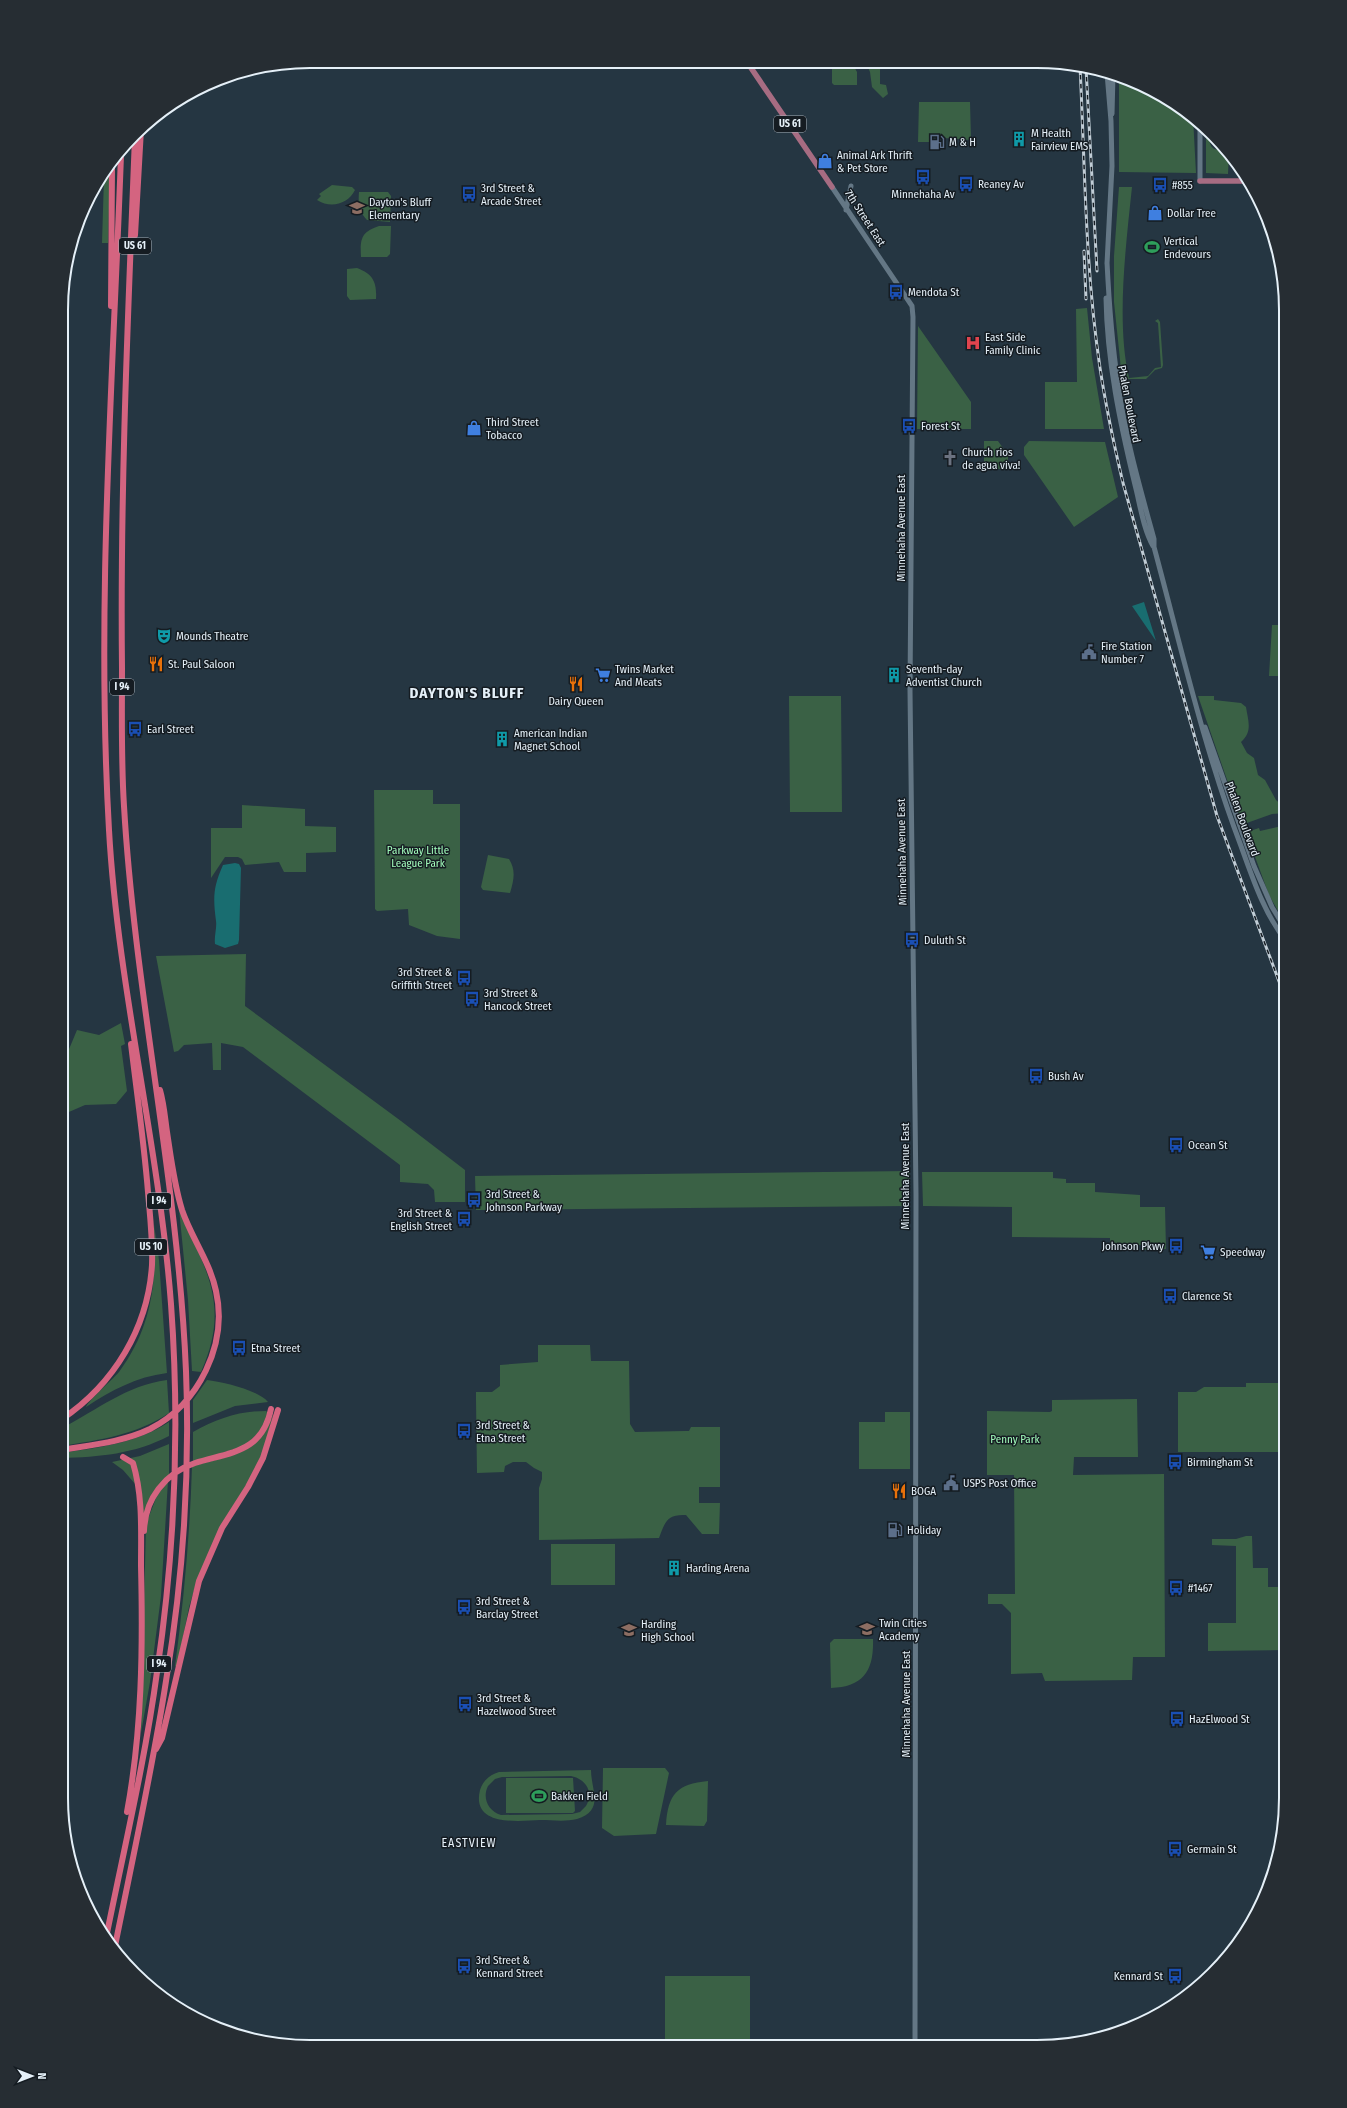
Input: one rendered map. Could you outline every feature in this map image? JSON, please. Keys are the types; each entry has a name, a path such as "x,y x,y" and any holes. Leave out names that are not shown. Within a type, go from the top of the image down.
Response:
{"highway":[{"name":"US 61","path":"127,363 140,138"},
{"name":"I 94","path":"116,1942 166,1682 177,1604 186,1485 185,1358 178,1255 129,881 124,801 121,605 122,492 135,144"},
{"name":"I 94","path":"121,160 106,578 107,794 113,885 130,1015"},
{"name":"US 61","path":"112,172 111,329 113,349"},
{"name":"US 10","path":"68,1414 91,1396 119,1363 135,1335 148,1292 152,1263 149,1205 130,1015"},
{"name":"I 94","path":"108,1930 146,1745 157,1674 165,1612 174,1487 174,1360 163,1228 133,1044"},
{"path":"68,1449 131,1436 150,1429 181,1406 196,1387 209,1363 217,1331 217,1296 211,1276 183,1211 176,1188 163,1100 155,1076"},
{"path":"126,1838 126,1819 136,1757 138,1730 142,1583 146,1515 156,1492 177,1472 194,1463 238,1452 250,1445 263,1431 271,1409"},
{"path":"153,1755 162,1738 198,1581 220,1533 261,1463 270,1441 278,1410"},
{"path":"123,1457 133,1463 138,1486 142,1583"}],"main road":[{"name":"7th Street East","path":"751,68 912,306"},
{"name":"Phalen Boulevard","path":"1107,78 1111,121 1112,189 1107,262 1113,348 1118,386 1138,479 1154,539 1154,547 1209,753 1227,808 1259,894 1279,929"},
{"name":"Phalen Boulevard","path":"1111,121 1114,102 1113,80"},
{"path":"1200,132 1200,181 1241,181"},
{"path":"846,210 851,186"},
{"name":"Minnehaha Avenue East","path":"912,306 910,690 916,1195 914,2040"},
{"name":"Phalen Boulevard","path":"1195,698 1254,866 1272,907 1279,918"}],"green space":[{"path":"832,68 855,68 857,72 857,85 834,85 832,83"},
{"path":"868,68 880,68 880,84 886,85 888,94 883,98 872,87"},
{"path":"1119,82 1158,100 1193,126 1196,173 1119,172"},
{"path":"919,102 970,102 971,140 929,137 929,142 918,142"},
{"path":"1206,137 1209,140 1212,148 1218,150 1229,162 1228,174 1206,173"},
{"path":"110,175 108,243 102,243 104,184"},
{"path":"332,185 352,187 355,190 348,199 339,204 322,203 317,200 321,196 319,194"},
{"path":"1119,187 1132,187 1123,283 1123,333 1129,378 1148,376 1155,368 1161,367 1158,323 1155,321 1158,319 1160,322 1163,365 1162,368 1155,370 1146,379 1122,379 1114,302 1114,256"},
{"path":"359,192 388,192 391,196 390,222 367,220 362,214 360,207"},
{"path":"379,226 391,226 390,254 387,257 361,257 363,237 368,231"},
{"path":"357,268 367,273 373,279 376,288 376,299 350,300 347,296 347,269"},
{"path":"1087,308 1092,358 1104,429 1045,429 1045,382 1077,382 1076,309"},
{"path":"918,326 971,402 971,429 917,429"},
{"path":"984,441 998,441 1008,455 1008,469 984,469"},
{"path":"1029,441 1105,442 1118,497 1074,527 1024,455 1024,447"},
{"path":"1272,625 1279,625 1279,676 1269,676"},
{"path":"789,696 841,696 842,812 790,812"},
{"path":"1198,696 1214,696 1214,700 1241,703 1246,707 1249,726 1245,738 1241,742 1247,753 1254,758 1258,775 1265,780 1279,803 1279,814 1272,814 1244,824 1242,823"},
{"name":"Parkway Little League Park","path":"374,790 433,790 433,804 460,804 460,939 437,936 409,925 408,909 377,911 375,909"},
{"path":"242,805 305,809 305,826 336,827 336,852 306,853 306,872 284,872 279,862 245,865 242,859 238,857 225,857 211,878 211,828 242,828"},
{"path":"1279,827 1279,913 1269,895 1247,835 1250,831 1259,828 1260,831"},
{"path":"488,855 509,859 513,867 514,875 510,893 483,890 481,887"},
{"path":"246,954 245,1006 465,1170 465,1202 435,1202 434,1190 428,1184 400,1182 400,1165 243,1047 221,1043 221,1070 213,1070 212,1043 184,1045 178,1051 174,1052 156,956"},
{"path":"121,1023 125,1044 121,1046 127,1091 116,1104 85,1105 68,1112 68,1052 77,1030 99,1035"},
{"path":"910,1171 910,1206 476,1210 475,1176"},
{"path":"922,1172 1053,1172 1053,1178 1066,1179 1066,1183 1095,1183 1095,1192 1140,1195 1140,1207 1165,1207 1166,1249 1142,1250 1141,1245 1110,1245 1110,1238 1012,1237 1012,1207 923,1206"},
{"path":"179,1209 206,1270 214,1307 214,1327 210,1348 201,1372 192,1371 188,1300"},
{"path":"154,1224 159,1260 167,1373 145,1378 125,1385 86,1407 119,1372 130,1355 146,1319 155,1264"},
{"path":"538,1345 590,1345 591,1361 629,1361 630,1424 635,1432 689,1431 691,1427 720,1427 720,1487 699,1487 699,1503 720,1503 719,1534 702,1534 686,1515 680,1515 671,1518 665,1523 659,1538 539,1540 539,1488 542,1479 542,1472 526,1462 513,1462 505,1466 504,1472 477,1473 476,1400 476,1392 492,1392 500,1386 500,1365 538,1362"},
{"path":"167,1380 169,1413 144,1427 131,1432 104,1439 68,1445 68,1425 125,1393 152,1383"},
{"path":"207,1380 249,1390 268,1402 235,1406 193,1423 193,1400"},
{"path":"1246,1383 1279,1383 1279,1452 1178,1452 1178,1392 1196,1392 1204,1387 1246,1387"},
{"name":"Penny Park","path":"1137,1399 1138,1457 1074,1457 1073,1475 1164,1474 1165,1657 1133,1657 1132,1680 1045,1681 1042,1673 1011,1674 1011,1613 1002,1604 988,1604 988,1594 1015,1594 1014,1475 987,1475 987,1411 1050,1412 1052,1411 1052,1400"},
{"path":"266,1411 266,1424 247,1445 193,1462 193,1432 211,1423 237,1414"},
{"path":"885,1412 910,1412 910,1469 859,1469 859,1422 885,1422"},
{"path":"274,1413 261,1458 198,1577 189,1607 177,1667 175,1666 186,1566 192,1466 231,1456 251,1445 267,1427"},
{"path":"169,1422 169,1436 130,1451 89,1457 68,1458 68,1452 117,1444 157,1429"},
{"path":"169,1444 169,1476 144,1519 136,1485 123,1470 112,1462 140,1456"},
{"path":"168,1481 161,1596 150,1682 141,1733 146,1524 158,1493"},
{"path":"1252,1536 1253,1568 1268,1568 1268,1587 1279,1587 1279,1650 1208,1651 1208,1623 1236,1623 1236,1546 1212,1545 1212,1539 1236,1539"},
{"path":"551,1544 615,1544 615,1585 551,1585"},
{"path":"834,1639 873,1639 873,1650 872,1660 865,1675 852,1684 831,1688 830,1643"},
{"path":"603,1768 665,1768 669,1773 656,1834 614,1836 602,1828"},
{"path":"591,1770 594,1805 586,1815 577,1819 563,1821 509,1821 489,1816 483,1810 479,1802 480,1790 489,1777 499,1772","holes":["571,1776 581,1780 589,1791 586,1806 580,1812 572,1814 501,1815 496,1813 487,1804 486,1791 488,1786 495,1779 502,1777"]},
{"name":"Bakken Field","path":"506,1778 573,1778 575,1811 573,1813 506,1813"},
{"path":"708,1781 707,1821 704,1826 666,1825 669,1805 676,1792 697,1782"},
{"path":"665,1976 750,1976 750,2040 665,2040"}],"shaded area":[{"path":"1144,602 1156,641 1132,606"},
{"path":"235,863 239,864 241,868 239,940 238,944 225,948 215,944 215,893 217,880 223,865"}],"railway":[{"path":"1080,72 1086,217 1091,293 1100,368 1116,454 1217,816 1279,981"},
{"path":"1086,73 1097,271"},
{"path":"1084,251 1086,299"}],"place":[{"name":"M Health Fairview EMS","path":"1019,139"},
{"name":"M & H","path":"937,142"},
{"name":"Animal Ark Thrift & Pet Store","path":"825,161"},
{"name":"Minnehaha Av","path":"923,177"},
{"name":"Reaney Av","path":"966,184"},
{"name":"#855","path":"1160,185"},
{"name":"3rd Street & Arcade Street","path":"469,194"},
{"name":"Dayton's Bluff Elementary","path":"357,208"},
{"name":"Dollar Tree","path":"1155,213"},
{"name":"Vertical Endevours","path":"1152,247"},
{"name":"Mendota St","path":"896,292"},
{"name":"East Side Family Clinic","path":"973,343"},
{"name":"Forest St","path":"909,426"},
{"name":"Third Street Tobacco","path":"474,428"},
{"name":"Church rios de agua viva!","path":"950,458"},
{"name":"Mounds Theatre","path":"164,636"},
{"name":"Fire Station Number 7","path":"1089,652"},
{"name":"St. Paul Saloon","path":"156,664"},
{"name":"Twins Market And Meats","path":"603,675"},
{"name":"Seventh-day Adventist Church","path":"894,675"},
{"name":"Dairy Queen","path":"576,684"},
{"name":"Earl Street","path":"135,729"},
{"name":"American Indian Magnet School","path":"502,739"},
{"name":"Duluth St","path":"912,940"},
{"name":"3rd Street & Griffith Street","path":"464,978"},
{"name":"3rd Street & Hancock Street","path":"472,999"},
{"name":"Bush Av","path":"1036,1076"},
{"name":"Ocean St","path":"1176,1145"},
{"name":"3rd Street & Johnson Parkway","path":"474,1200"},
{"name":"3rd Street & English Street","path":"464,1219"},
{"name":"Johnson Pkwy","path":"1176,1246"},
{"name":"Speedway","path":"1208,1252"},
{"name":"Clarence St","path":"1170,1296"},
{"name":"Etna Street","path":"239,1348"},
{"name":"3rd Street & Etna Street","path":"464,1431"},
{"name":"Birmingham St","path":"1175,1462"},
{"name":"USPS Post Office","path":"951,1483"},
{"name":"BOGA","path":"899,1491"},
{"name":"Holiday","path":"895,1530"},
{"name":"Harding Arena","path":"674,1568"},
{"name":"#1467","path":"1176,1588"},
{"name":"3rd Street & Barclay Street","path":"464,1607"},
{"name":"Twin Cities Academy","path":"867,1629"},
{"name":"Harding High School","path":"629,1630"},
{"name":"3rd Street & Hazelwood Street","path":"465,1704"},
{"name":"HazElwood St","path":"1177,1719"},
{"name":"Bakken Field","path":"539,1796"},
{"name":"Germain St","path":"1175,1849"},
{"name":"3rd Street & Kennard Street","path":"464,1966"},
{"name":"Kennard St","path":"1175,1976"}],"district":[{"name":"DAYTON'S BLUFF","path":"467,693"},
{"name":"EASTVIEW","path":"469,1843"}]}
